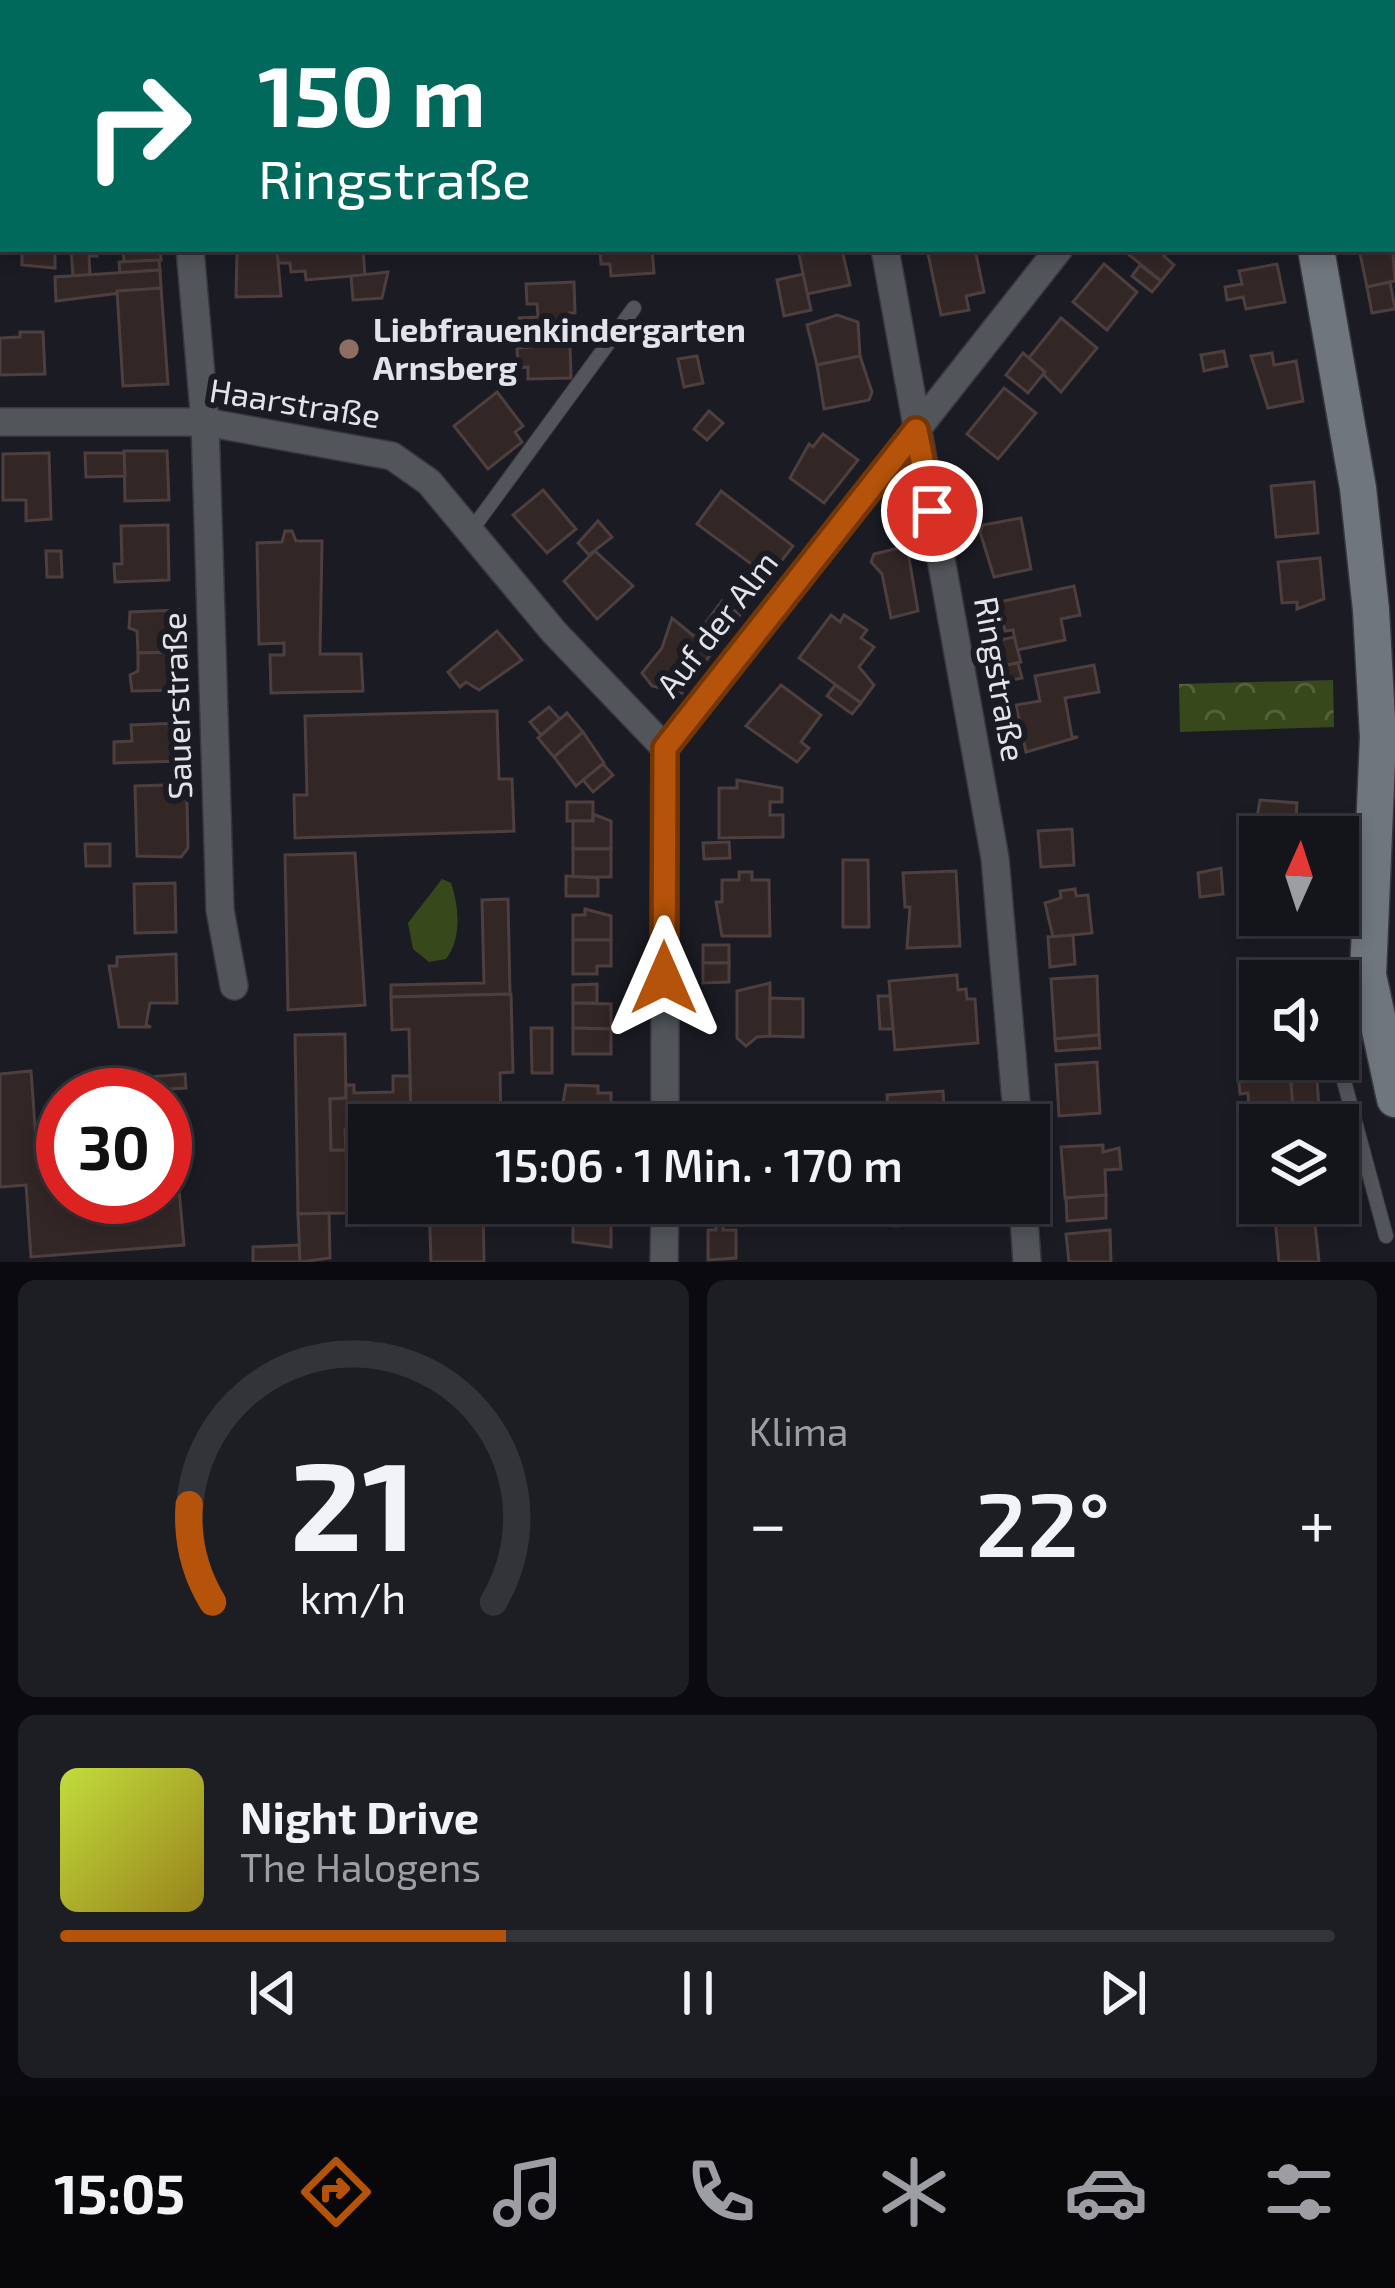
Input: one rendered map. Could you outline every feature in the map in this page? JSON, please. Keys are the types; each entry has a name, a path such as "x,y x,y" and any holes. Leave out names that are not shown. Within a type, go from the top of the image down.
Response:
{"street":[{"name":"Sauerstraße","path":"190,252 205,422 220,910 234,986"},
{"name":"Ringstraße","path":"886,252 995,858 1016,1104"},
{"name":"Auf der Alm","path":"665,1104 665,748 1057,252"},
{"path":"1317,252 1358,488 1376,663 1378,737 1367,937 1370,1012 1395,1100"},
{"name":"Haarstraße","path":"0,422 205,422 392,456 429,482 554,632 665,748"},
{"path":"664,1262 665,1224"},
{"path":"1025,1224 1028,1262"}],"lane":[{"path":"470,532 634,308"},
{"path":"1344,1080 1387,1236"}],"green space":[{"path":"1333,680 1334,727 1180,732 1179,684"},
{"path":"442,879 451,883 454,892 457,932 446,959 429,962 413,949 408,923"}],"building":[{"path":"22,252 55,252 55,268 22,265"},
{"path":"71,252 96,252 97,256 89,256 90,275 73,276"},
{"path":"123,252 160,252 161,260 124,262"},
{"path":"277,252 363,252 365,275 306,280 305,271 291,272 290,263 278,263"},
{"path":"277,252 281,296 236,297 237,254"},
{"path":"600,252 652,252 654,273 611,276 610,264 601,264"},
{"path":"799,252 843,252 850,285 807,294"},
{"path":"928,252 976,252 984,292 966,296 969,310 941,315"},
{"path":"1126,252 1167,252 1164,256 1174,265 1161,281"},
{"path":"1360,252 1393,252 1395,281 1367,287"},
{"path":"159,260 160,270 120,273 119,262"},
{"path":"1104,264 1137,292 1107,330 1073,302"},
{"path":"1277,264 1285,302 1246,309 1243,297 1227,300 1225,287 1242,284 1239,271"},
{"path":"1140,265 1161,281 1152,292 1132,276"},
{"path":"160,270 161,288 56,301 55,277"},
{"path":"388,272 382,298 353,300 351,276"},
{"path":"803,274 811,310 784,316 777,280"},
{"path":"574,282 575,313 569,313 571,378 528,379 528,367 518,368 517,348 530,347 529,336 520,336 519,318 538,317 537,304 527,304 526,284"},
{"path":"1390,282 1395,309 1372,313 1367,287"},
{"path":"161,288 168,384 123,386 117,291"},
{"path":"837,315 858,322 860,356 817,365 807,325"},
{"path":"1061,318 1097,348 1061,392 1028,359"},
{"path":"20,332 43,332 45,374 0,375 0,338 20,337"},
{"path":"1224,351 1227,366 1204,371 1201,355"},
{"path":"1023,353 1045,372 1028,393 1006,375"},
{"path":"1272,353 1274,365 1296,361 1303,401 1268,408 1251,356"},
{"path":"697,356 703,383 684,387 678,359"},
{"path":"860,356 872,392 869,400 824,409 817,365"},
{"path":"1004,388 1036,413 998,459 967,434"},
{"path":"497,392 523,426 515,432 522,442 488,469 454,426"},
{"path":"709,411 723,423 707,440 694,429"},
{"path":"823,434 858,460 824,503 790,478 809,444 813,447"},
{"path":"124,451 167,451 169,500 125,501"},
{"path":"49,453 51,519 26,521 26,500 3,500 3,454"},
{"path":"85,453 124,453 125,476 86,477"},
{"path":"1314,482 1318,533 1276,537 1271,486"},
{"path":"543,490 576,529 547,553 513,515"},
{"path":"721,491 793,546 769,577 697,524"},
{"path":"1021,518 1031,569 994,577 980,532 983,525"},
{"path":"598,521 612,537 589,555 578,543"},
{"path":"168,525 169,580 115,582 114,564 122,564 121,526"},
{"path":"285,531 292,531 296,541 322,541 320,654 361,654 363,691 271,693 270,655 284,655 284,643 259,644 257,543 282,542"},
{"path":"907,546 918,611 891,618 882,574 871,562 874,554"},
{"path":"46,551 61,551 62,577 47,577"},
{"path":"595,551 633,586 597,619 564,581"},
{"path":"1320,558 1324,599 1297,609 1297,602 1282,603 1278,562"},
{"path":"1074,586 1080,615 1061,619 1065,640 1017,650 1013,630 1005,631 999,602"},
{"path":"722,601 740,615 682,693 652,686 642,673 662,648 672,618 695,637"},
{"path":"179,610 180,652 138,653 137,631 129,628 130,612"},
{"path":"831,615 840,622 844,615 867,630 861,638 874,647 859,667 874,685 861,703 799,658"},
{"path":"497,631 522,660 479,690 466,682 460,687 448,672"},
{"path":"1014,637 1021,662 993,668 987,643"},
{"path":"180,652 181,690 132,691 130,675 138,671 138,653"},
{"path":"1018,663 1022,678 996,683 993,668"},
{"path":"1094,665 1099,692 1065,698 1072,737 1078,737 1026,752 1016,705 1040,701 1035,676"},
{"path":"781,685 821,715 801,742 809,748 797,762 746,726"},
{"path":"835,685 861,703 852,714 827,696"},
{"path":"549,707 560,719 541,735 530,722"},
{"path":"497,711 499,779 512,779 514,831 295,838 294,795 307,795 305,716"},
{"path":"567,713 583,732 554,757 538,738"},
{"path":"180,723 181,761 114,763 114,742 132,741 131,725"},
{"path":"583,732 604,763 576,786 554,757"},
{"path":"603,764 613,775 593,792 583,780"},
{"path":"737,780 782,788 782,802 770,802 770,815 783,815 783,837 719,838 719,788 737,788"},
{"path":"166,785 166,795 180,793 187,801 188,848 181,857 137,856 135,786"},
{"path":"1260,800 1297,803 1296,816 1257,816"},
{"path":"567,802 593,802 593,821 567,821"},
{"path":"593,814 611,821 611,849 573,849 573,821 593,821"},
{"path":"1072,829 1074,865 1041,867 1038,831"},
{"path":"729,842 730,858 704,859 703,843"},
{"path":"85,844 110,844 110,866 86,866"},
{"path":"573,849 611,849 611,877 573,877"},
{"path":"355,853 365,1005 288,1010 285,855"},
{"path":"843,860 868,860 869,927 843,927"},
{"path":"1221,868 1223,894 1200,897 1198,873"},
{"path":"956,871 960,946 907,948 910,907 905,907 903,873"},
{"path":"739,872 752,872 752,880 769,880 770,936 722,936 716,902 722,902 722,880 739,880"},
{"path":"566,876 598,878 598,896 566,896"},
{"path":"175,883 176,932 135,933 134,884"},
{"path":"1075,889 1076,896 1088,895 1092,933 1053,937 1045,903 1061,898 1060,891"},
{"path":"508,899 510,994 391,997 391,985 484,983 482,900"},
{"path":"585,909 611,916 611,940 573,940 573,915 585,915"},
{"path":"1073,935 1075,964 1050,967 1048,937"},
{"path":"573,940 611,940 611,966 597,966 597,974 573,974"},
{"path":"703,945 729,945 729,963 703,963"},
{"path":"176,954 177,1003 150,1003 146,1025 151,1027 119,1027 109,966 117,966 117,957"},
{"path":"703,963 729,963 729,982 703,983"},
{"path":"957,975 958,990 966,989 967,999 975,999 978,1043 895,1050 889,981"},
{"path":"1097,976 1099,1035 1055,1039 1051,979"},
{"path":"770,983 770,1036 757,1037 746,1046 737,1038 737,991"},
{"path":"597,984 597,1003 573,1003 573,985"},
{"path":"511,994 513,1072 500,1073 501,1104 411,1104 409,1029 392,1030 391,997"},
{"path":"878,996 890,996 893,1029 880,1029"},
{"path":"770,998 803,999 803,1037 770,1036"},
{"path":"573,1003 611,1004 611,1029 573,1028"},
{"path":"531,1028 552,1028 552,1073 532,1073"},
{"path":"573,1028 611,1029 611,1054 573,1054"},
{"path":"345,1034 346,1098 330,1099 331,1150 346,1150 348,1213 298,1214 295,1035"},
{"path":"1099,1035 1100,1048 1056,1051 1055,1039"},
{"path":"1097,1062 1100,1113 1059,1116 1056,1065"},
{"path":"31,1071 36,1224 182,1224 184,1245 31,1257 26,1185 0,1187 0,1074"},
{"path":"393,1076 410,1076 411,1104 348,1104 346,1150 331,1150 330,1099 346,1098 346,1085 354,1085 354,1093 393,1092"},
{"path":"1317,1080 1319,1104 1293,1104 1291,1082"},
{"path":"1239,1082 1291,1082 1293,1104 1249,1104 1248,1093 1240,1094"},
{"path":"566,1085 598,1086 598,1093 611,1093 611,1104 563,1104"},
{"path":"943,1091 944,1104 888,1104 887,1095"},
{"path":"1103,1145 1103,1152 1119,1148 1121,1169 1105,1170 1106,1195 1065,1198 1061,1147"},
{"path":"1106,1195 1106,1218 1067,1221 1066,1198"},
{"path":"329,1213 330,1258 300,1262 298,1214"},
{"path":"430,1224 483,1224 484,1262 431,1262"},
{"path":"573,1224 611,1224 611,1247 573,1242"},
{"path":"716,1224 723,1224 723,1230 736,1230 736,1258 708,1260 708,1230 716,1230"},
{"path":"1276,1224 1315,1224 1319,1262 1279,1262"},
{"path":"1110,1230 1111,1262 1069,1262 1066,1234"},
{"path":"299,1245 300,1262 253,1262 253,1247"}],"place":[{"name":"Liebfrauenkindergarten Arnsberg","path":"349,349"}],"route":[{"path":"664,978 665,748 916,430 932,511"}]}
